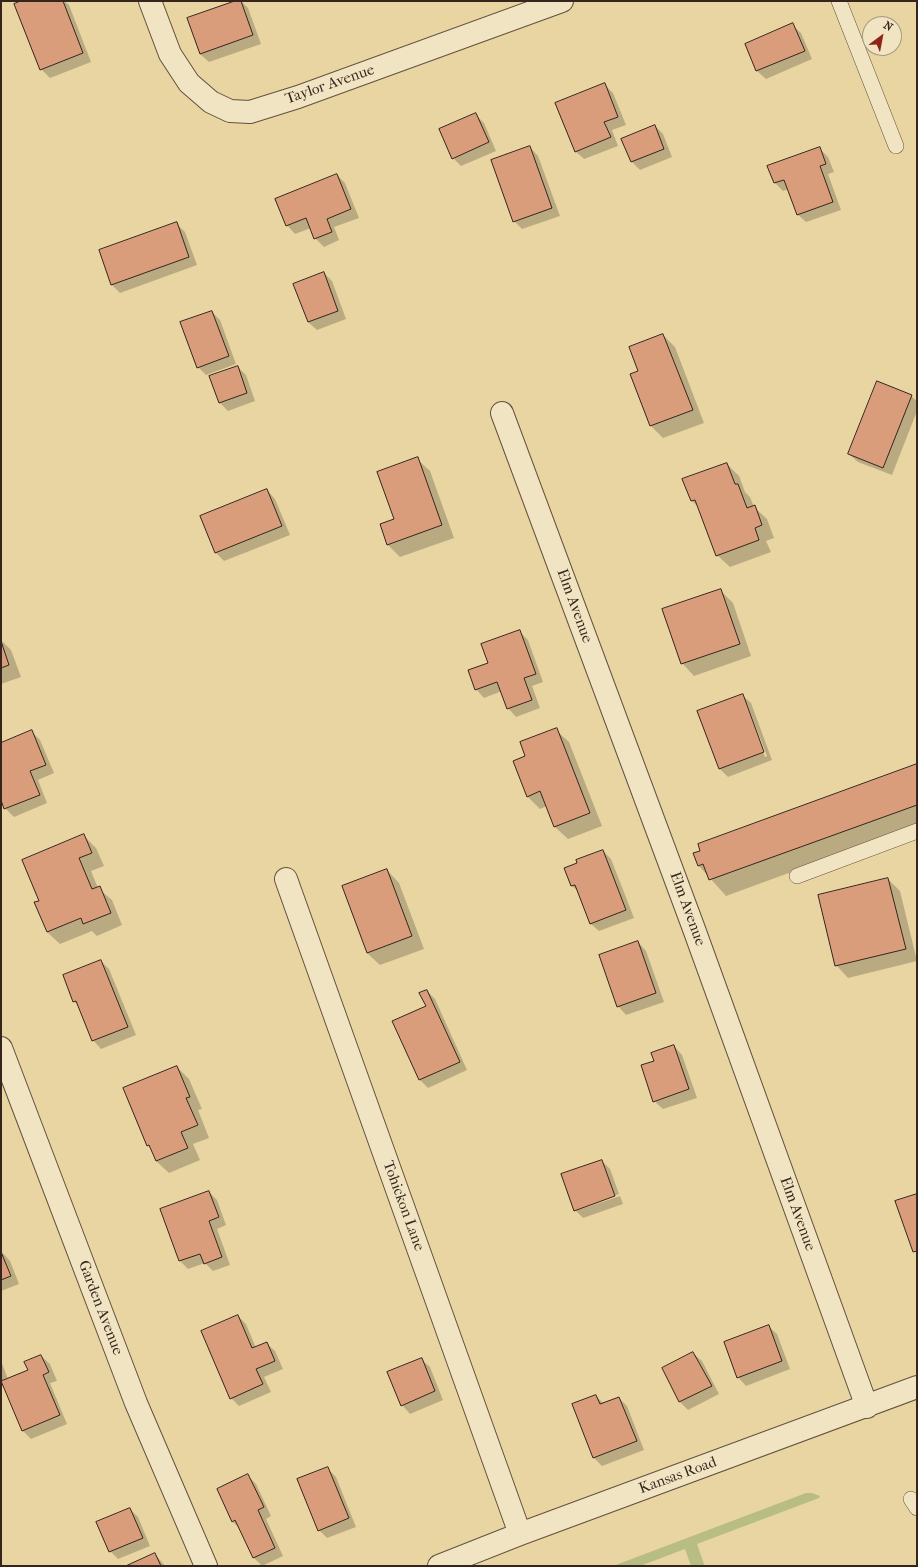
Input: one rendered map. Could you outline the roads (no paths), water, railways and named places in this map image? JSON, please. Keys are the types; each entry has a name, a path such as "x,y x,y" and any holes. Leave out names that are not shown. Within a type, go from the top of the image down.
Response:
{"street":[{"name":"Taylor Avenue","path":"150,1 170,54 189,83 211,102 230,111 250,112 305,94 562,1"},
{"name":"Elm Avenue","path":"502,413 694,929 867,1407"},
{"name":"Tohickon Lane","path":"286,879 520,1534"},
{"name":"Garden Avenue","path":"1,1048 136,1404 206,1566"},
{"name":"Kansas Road","path":"439,1566 520,1534 867,1407 917,1387"}],"lane":[{"path":"839,1 896,146"},
{"path":"797,876 917,831"}]}
